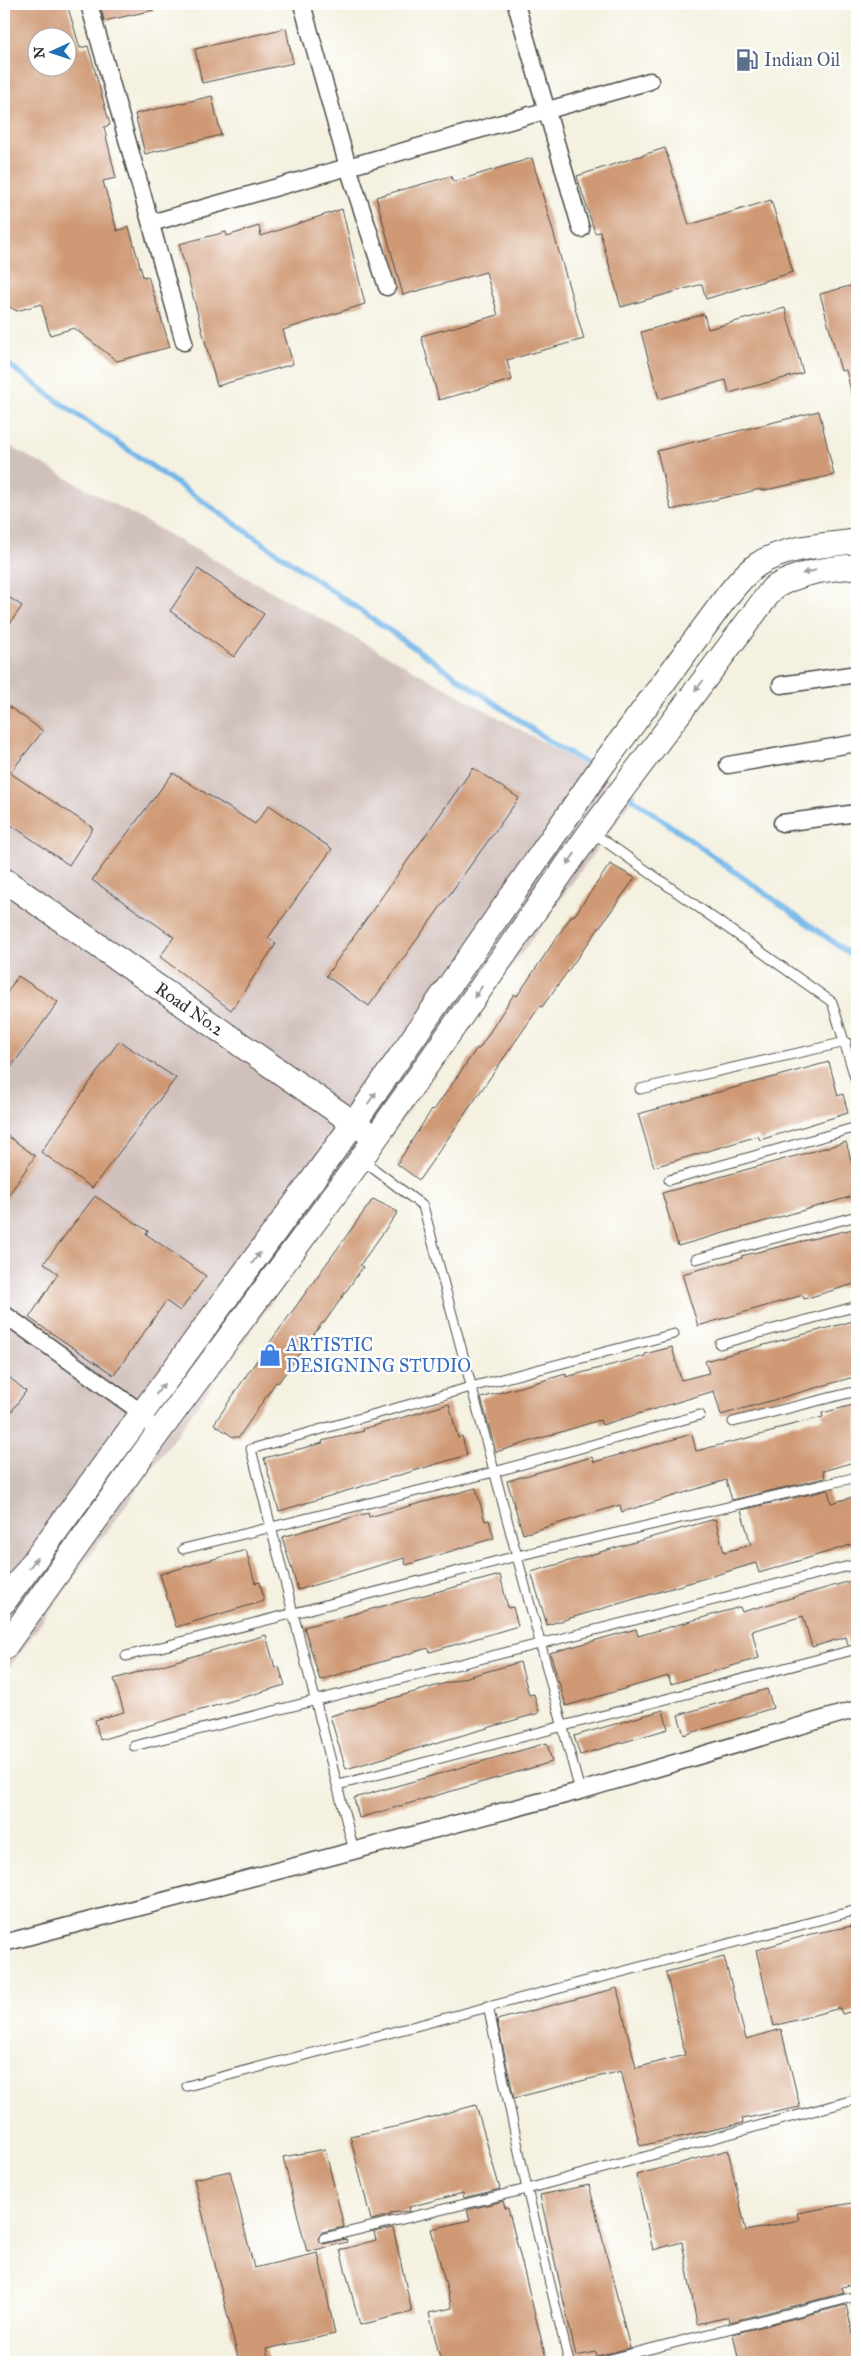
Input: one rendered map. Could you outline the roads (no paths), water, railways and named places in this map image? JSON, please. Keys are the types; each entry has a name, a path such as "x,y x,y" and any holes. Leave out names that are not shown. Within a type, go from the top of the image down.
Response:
{"main road":[{"path":"4,1602 354,1123 602,766 725,599 756,565 776,556 794,551 857,541"},
{"path":"4,1648 156,1436 361,1159 591,831 773,588 791,577 814,571 857,566"},
{"path":"602,766 626,783"},
{"name":"Road No.2","path":"4,880 375,1138"}],"street":[{"path":"89,4 184,342"},
{"path":"302,4 348,167 387,287"},
{"path":"516,4 580,229"},
{"path":"151,223 650,81"},
{"path":"781,686 857,674"},
{"path":"728,765 857,743"},
{"path":"782,822 857,813"},
{"path":"4,1314 142,1413 156,1436"},
{"path":"4,1943 580,1791 856,1714"}],"lane":[{"path":"591,831 832,1002 846,1042 857,1084"},
{"path":"640,1089 846,1042"},
{"path":"669,1180 857,1127"},
{"path":"361,1159 423,1206 580,1791"},
{"path":"696,1259 857,1216"},
{"path":"720,1344 857,1306"},
{"path":"354,1851 295,1613 251,1449 471,1387 674,1334"},
{"path":"733,1422 857,1391"},
{"path":"183,1549 494,1472 700,1415"},
{"path":"126,1656 517,1556 857,1477"},
{"path":"134,1746 857,1564"},
{"path":"338,1785 562,1728 857,1649"},
{"path":"187,2086 857,1910"},
{"path":"488,2006 527,2189 569,2362"},
{"path":"324,2238 527,2189 857,2099"},
{"path":"600,2362 857,2296"}],"waterway":[{"path":"4,361 62,404 555,745 589,765"},
{"path":"629,796 857,959"}],"place":[{"name":"Indian Oil","path":"747,60"},
{"name":"ARTISTIC DESIGNING STUDIO","path":"270,1355"}]}
